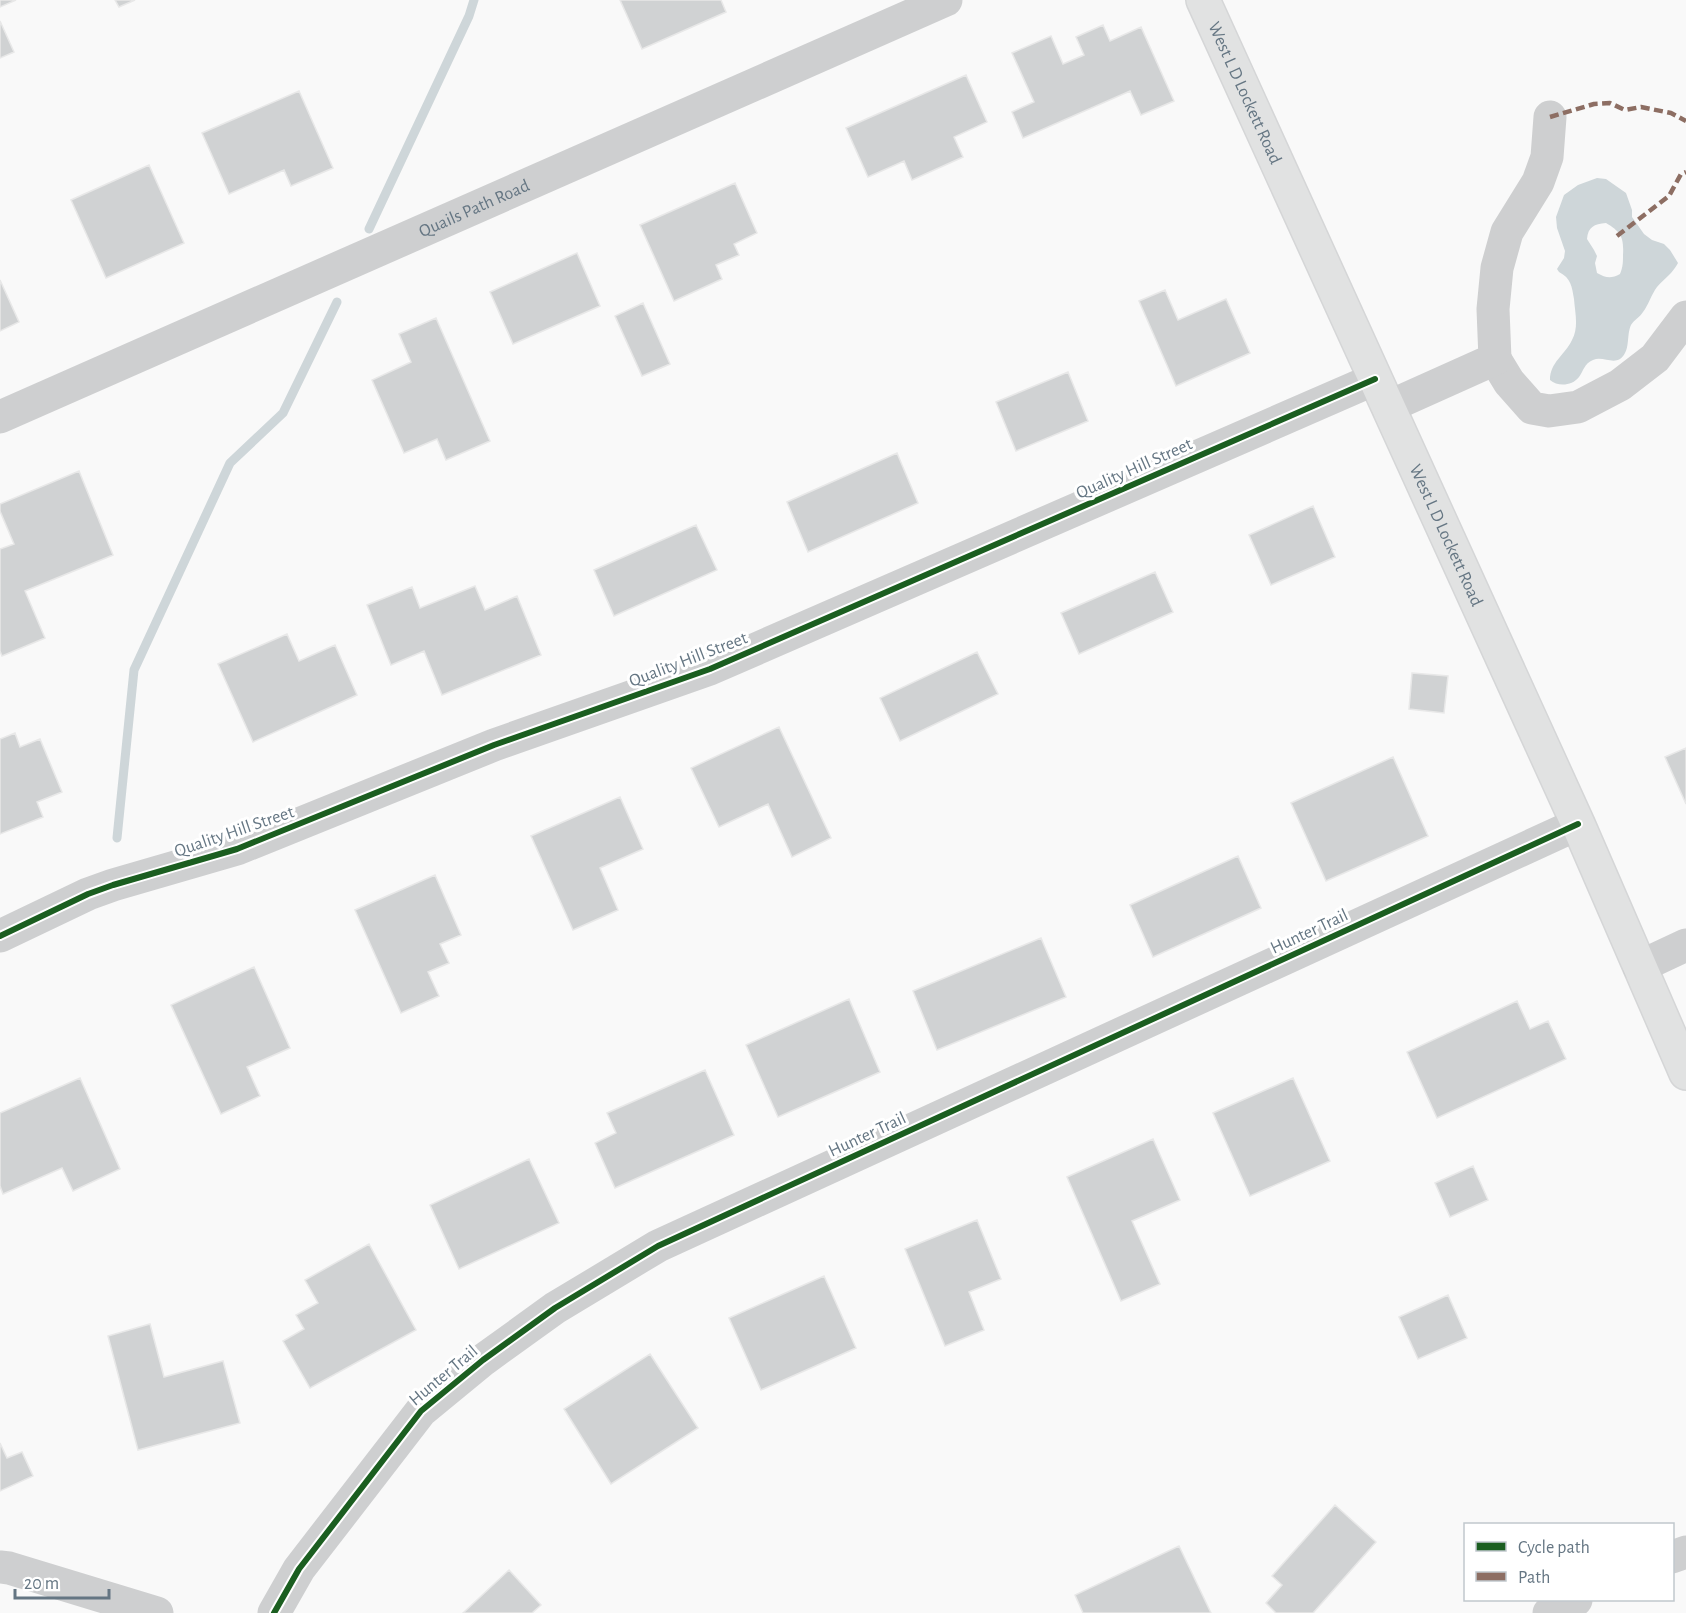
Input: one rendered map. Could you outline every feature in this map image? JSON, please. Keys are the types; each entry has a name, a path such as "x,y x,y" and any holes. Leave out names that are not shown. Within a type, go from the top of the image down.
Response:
{"main road":[{"name":"West L D Lockett Road","path":"1203,0 1578,824 1686,1073"}],"street":[{"name":"Quails Path Road","path":"0,417 946,0"},
{"path":"1550,117 1547,157 1538,182 1507,232 1497,268 1493,309 1495,359 1509,382 1532,408 1549,411 1578,407 1620,385 1655,358 1686,317"},
{"name":"Quality Hill Street","path":"0,936 105,888 237,849 494,745 710,669 1382,393 1495,359"},
{"name":"Hunter Trail","path":"274,1613 299,1569 421,1410 483,1360 555,1308 658,1246 1578,824"},
{"path":"1639,967 1686,945"},
{"path":"0,1567 157,1613"},
{"path":"1549,1613 1572,1601"}],"shaded area":[{"path":"1597,178 1606,179 1626,193 1632,217 1644,234 1664,244 1678,263 1657,287 1643,312 1631,325 1626,352 1623,356 1617,360 1593,360 1586,365 1576,380 1569,384 1561,384 1550,380 1552,368 1572,340 1576,320 1570,283 1557,269 1564,258 1565,251 1557,228 1556,217 1564,195 1578,185","holes":["1606,223 1622,239 1623,249 1622,269 1620,274 1614,277 1597,273 1595,263 1597,256 1587,239 1590,229 1595,225"]}],"building":[{"path":"0,0 16,0 0,7"},
{"path":"115,0 135,0 119,7"},
{"path":"620,0 721,0 726,12 642,49"},
{"path":"0,21 14,52 0,58"},
{"path":"1103,25 1110,41 1141,27 1174,101 1141,115 1130,91 1023,138 1012,112 1034,102 1012,53 1051,36 1063,64 1084,55 1076,37"},
{"path":"966,75 987,122 954,137 963,157 912,180 904,161 868,177 846,128"},
{"path":"299,91 333,168 291,186 284,170 229,194 202,133"},
{"path":"149,165 184,243 106,278 71,200"},
{"path":"735,183 757,233 734,244 739,255 716,265 722,279 674,301 640,225"},
{"path":"577,253 600,306 513,344 490,292"},
{"path":"0,280 19,322 0,331"},
{"path":"1165,290 1178,320 1226,299 1250,353 1176,386 1139,301"},
{"path":"643,303 670,364 642,376 615,316"},
{"path":"436,318 490,441 446,460 437,439 404,453 372,380 411,362 399,334"},
{"path":"1068,372 1088,421 1016,451 996,402"},
{"path":"897,453 918,503 808,552 787,502"},
{"path":"79,471 113,555 25,591 45,638 2,656 0,651 0,549 14,544 0,511 0,504"},
{"path":"1313,506 1335,557 1271,585 1249,535"},
{"path":"696,525 717,570 614,616 594,570"},
{"path":"1155,572 1173,612 1079,654 1061,613"},
{"path":"475,586 485,610 517,596 541,655 442,695 424,651 391,665 367,605 412,587 420,608"},
{"path":"287,634 299,661 335,645 357,695 253,742 218,664"},
{"path":"977,652 998,694 900,741 880,698"},
{"path":"1412,673 1448,676 1444,713 1409,709"},
{"path":"779,727 831,838 792,857 768,804 719,827 691,768"},
{"path":"15,733 20,747 40,739 62,792 37,802 43,817 0,834 0,739"},
{"path":"1686,748 1686,804 1665,757"},
{"path":"1393,757 1428,836 1326,881 1291,803"},
{"path":"620,797 643,849 600,868 618,910 573,930 531,836"},
{"path":"1238,856 1261,908 1153,957 1130,905"},
{"path":"435,875 461,935 440,944 449,963 428,972 439,996 401,1013 355,910"},
{"path":"1041,938 1066,997 937,1050 913,991"},
{"path":"254,967 290,1048 247,1067 260,1096 221,1114 171,1005"},
{"path":"849,999 880,1072 778,1117 746,1045"},
{"path":"1517,1001 1530,1029 1548,1021 1566,1059 1437,1118 1407,1052"},
{"path":"705,1070 734,1135 615,1188 595,1143 616,1133 607,1113"},
{"path":"80,1078 120,1169 73,1191 62,1168 3,1194 0,1186 0,1113"},
{"path":"1293,1078 1330,1161 1250,1196 1213,1113"},
{"path":"1153,1139 1180,1200 1132,1221 1160,1284 1121,1301 1067,1177"},
{"path":"529,1159 559,1223 459,1269 430,1205"},
{"path":"1473,1166 1488,1200 1450,1217 1435,1183"},
{"path":"977,1220 1001,1279 969,1292 984,1330 945,1346 905,1249"},
{"path":"369,1244 416,1330 310,1388 283,1341 304,1329 296,1315 318,1303 305,1280"},
{"path":"824,1276 856,1348 761,1390 729,1318"},
{"path":"1448,1295 1467,1338 1418,1359 1399,1317"},
{"path":"150,1324 164,1377 223,1361 240,1423 138,1450 108,1336"},
{"path":"650,1354 698,1428 611,1484 564,1409"},
{"path":"0,1443 7,1458 22,1452 33,1476 0,1491"},
{"path":"1335,1505 1376,1542 1313,1613 1276,1613 1266,1603 1282,1585 1272,1576"},
{"path":"1179,1546 1211,1613 1083,1613 1075,1595"},
{"path":"509,1570 541,1605 532,1613 463,1613"}],"waterway":[{"path":"369,229 469,16 474,0"},
{"path":"117,838 134,670 230,463 283,413 337,302"}],"marked path":[{"path":"1550,117 1594,104 1610,103 1625,110 1641,107 1671,113 1686,121"},
{"path":"1617,236 1669,196 1681,174 1686,172"}],"cycle path":[{"path":"0,936 88,894 237,849 494,745 710,669 1375,379"},
{"path":"274,1613 299,1569 421,1411 483,1360 555,1308 658,1246 1578,824"}]}
